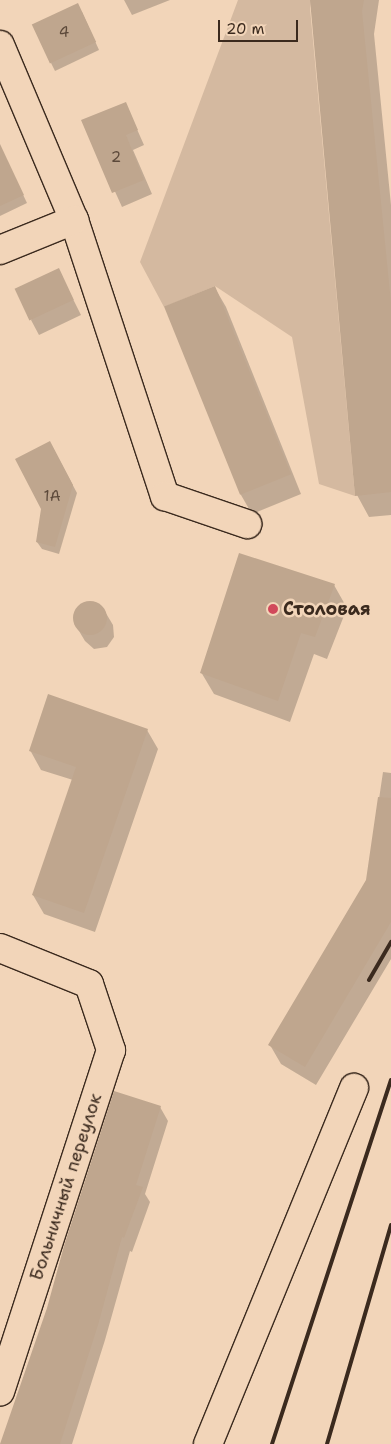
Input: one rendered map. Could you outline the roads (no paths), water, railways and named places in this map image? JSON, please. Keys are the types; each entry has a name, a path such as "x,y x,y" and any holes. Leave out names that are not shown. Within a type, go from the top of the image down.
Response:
{"street":[{"path":"0,44 74,220 165,496 248,524"},
{"path":"0,250 74,220"},
{"name":"Больничный переулок","path":"0,948 89,984 111,1050 0,1391"},
{"path":"208,1444 354,1088"}],"railway":[{"path":"369,980 391,942"},
{"path":"272,1444 391,1080"},
{"path":"327,1444 391,1225"}],"place":[{"name":"Столовая","path":"273,609"}]}
